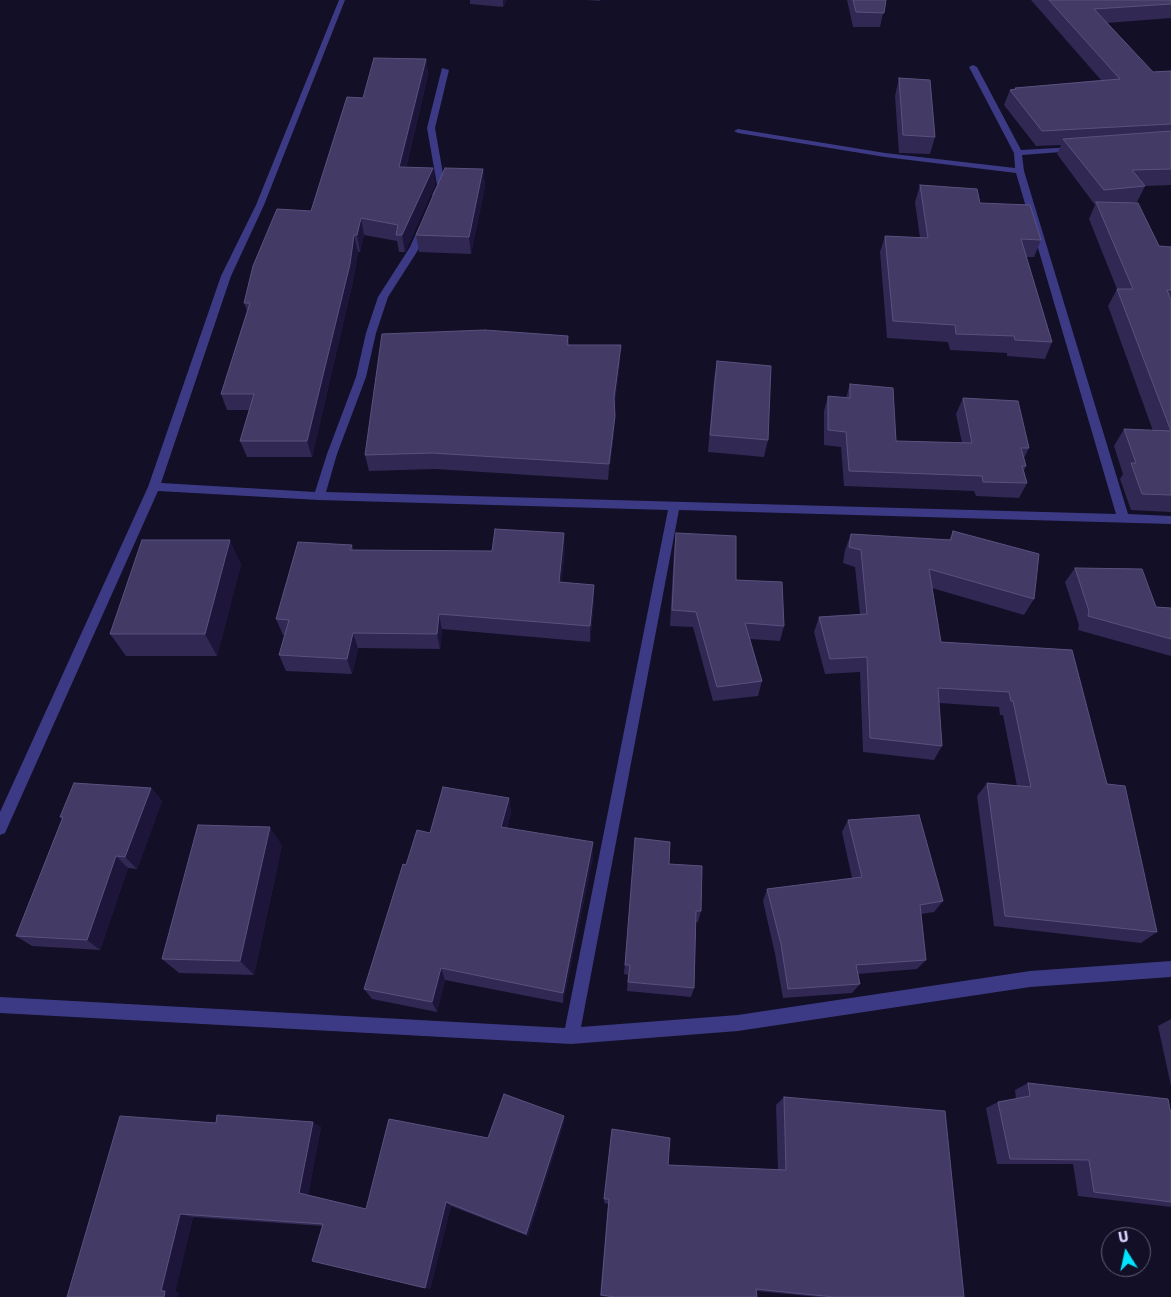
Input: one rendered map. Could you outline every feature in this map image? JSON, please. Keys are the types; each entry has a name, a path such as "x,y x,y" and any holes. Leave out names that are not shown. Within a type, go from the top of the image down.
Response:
{"street":[{"path":"0,828 154,487 226,276 260,205 342,0"},
{"path":"973,67 1018,153 1020,171 1123,518"},
{"path":"433,202 441,185 431,128 445,70"},
{"path":"738,131 885,155 1020,171"},
{"path":"1018,153 1085,148"},
{"path":"318,496 361,377 371,333 383,297 415,247 426,220"},
{"path":"154,487 318,496 1171,520"},
{"path":"571,1036 674,507"},
{"path":"0,1005 571,1036 738,1023 1030,979 1171,970"}],"building":[{"path":"853,0 886,0 884,13 856,12"},
{"path":"1049,0 1171,0 1171,4 1094,9 1153,72 1171,71 1171,124 1042,131 1010,90 1120,79"},
{"path":"374,58 426,59 399,167 433,168 402,235 396,235 398,225 361,218 357,235 354,235 350,264 307,441 240,441 254,394 221,394 250,303 244,303 253,266 277,209 311,211 347,97 363,98"},
{"path":"899,78 930,80 935,137 903,135"},
{"path":"1171,131 1171,169 1132,170 1145,186 1104,190 1063,139"},
{"path":"445,168 483,169 469,237 416,235"},
{"path":"920,185 977,189 980,203 1030,205 1041,240 1021,239 1052,342 1015,340 1014,336 956,334 955,325 893,321 885,236 928,238"},
{"path":"1096,202 1138,203 1159,246 1171,247 1171,290 1167,290 1171,300 1171,431 1117,289 1133,289"},
{"path":"485,330 568,336 567,345 621,345 614,398 615,416 609,464 432,453 365,455 382,334"},
{"path":"717,361 771,366 768,440 710,435"},
{"path":"850,384 893,388 896,441 972,443 963,398 1018,401 1029,448 1021,448 1026,466 1022,466 1027,483 983,482 982,476 849,471 846,432 828,430 828,396 850,398"},
{"path":"1124,429 1171,431 1171,495 1142,494 1131,463 1136,463"},
{"path":"495,529 564,533 559,582 594,585 590,626 439,614 437,634 353,633 347,659 279,655 289,620 276,619 298,542 352,545 350,550 492,551"},
{"path":"953,531 1039,554 1034,599 929,569 941,642 1072,650 1107,784 1125,786 1157,932 1005,916 987,783 1031,787 1013,701 1011,701 1009,692 938,688 942,746 870,738 867,657 830,659 819,617 867,614 861,550 849,547 851,534 951,540"},
{"path":"676,533 736,536 736,580 782,582 784,626 745,623 762,681 717,687 696,612 672,610"},
{"path":"142,540 230,540 205,634 110,634"},
{"path":"1075,568 1142,569 1156,607 1171,608 1171,639 1088,616 1089,611"},
{"path":"74,783 151,788 125,857 116,856 87,940 16,936 63,817 60,817"},
{"path":"443,787 509,798 501,827 593,842 563,993 441,968 432,1002 364,989 403,864 406,865 417,830 430,833"},
{"path":"919,815 943,901 920,905 926,960 856,965 860,984 788,989 781,944 767,889 862,877 848,820"},
{"path":"198,825 270,827 240,961 162,959"},
{"path":"635,838 670,842 669,864 702,866 701,911 696,911 694,988 628,982 630,965 625,965"},
{"path":"1028,1083 1168,1099 1171,1114 1171,1202 1094,1192 1089,1160 1010,1159 998,1102 1030,1096"},
{"path":"504,1094 564,1116 526,1234 446,1202 425,1288 312,1261 323,1224 180,1214 161,1291 165,1291 164,1297 67,1297 120,1116 216,1123 217,1115 313,1122 299,1193 366,1209 389,1119 488,1138"},
{"path":"784,1097 945,1111 964,1297 834,1297 756,1289 757,1297 615,1297 601,1295 609,1199 604,1199 612,1129 670,1138 668,1165 786,1170"}]}
